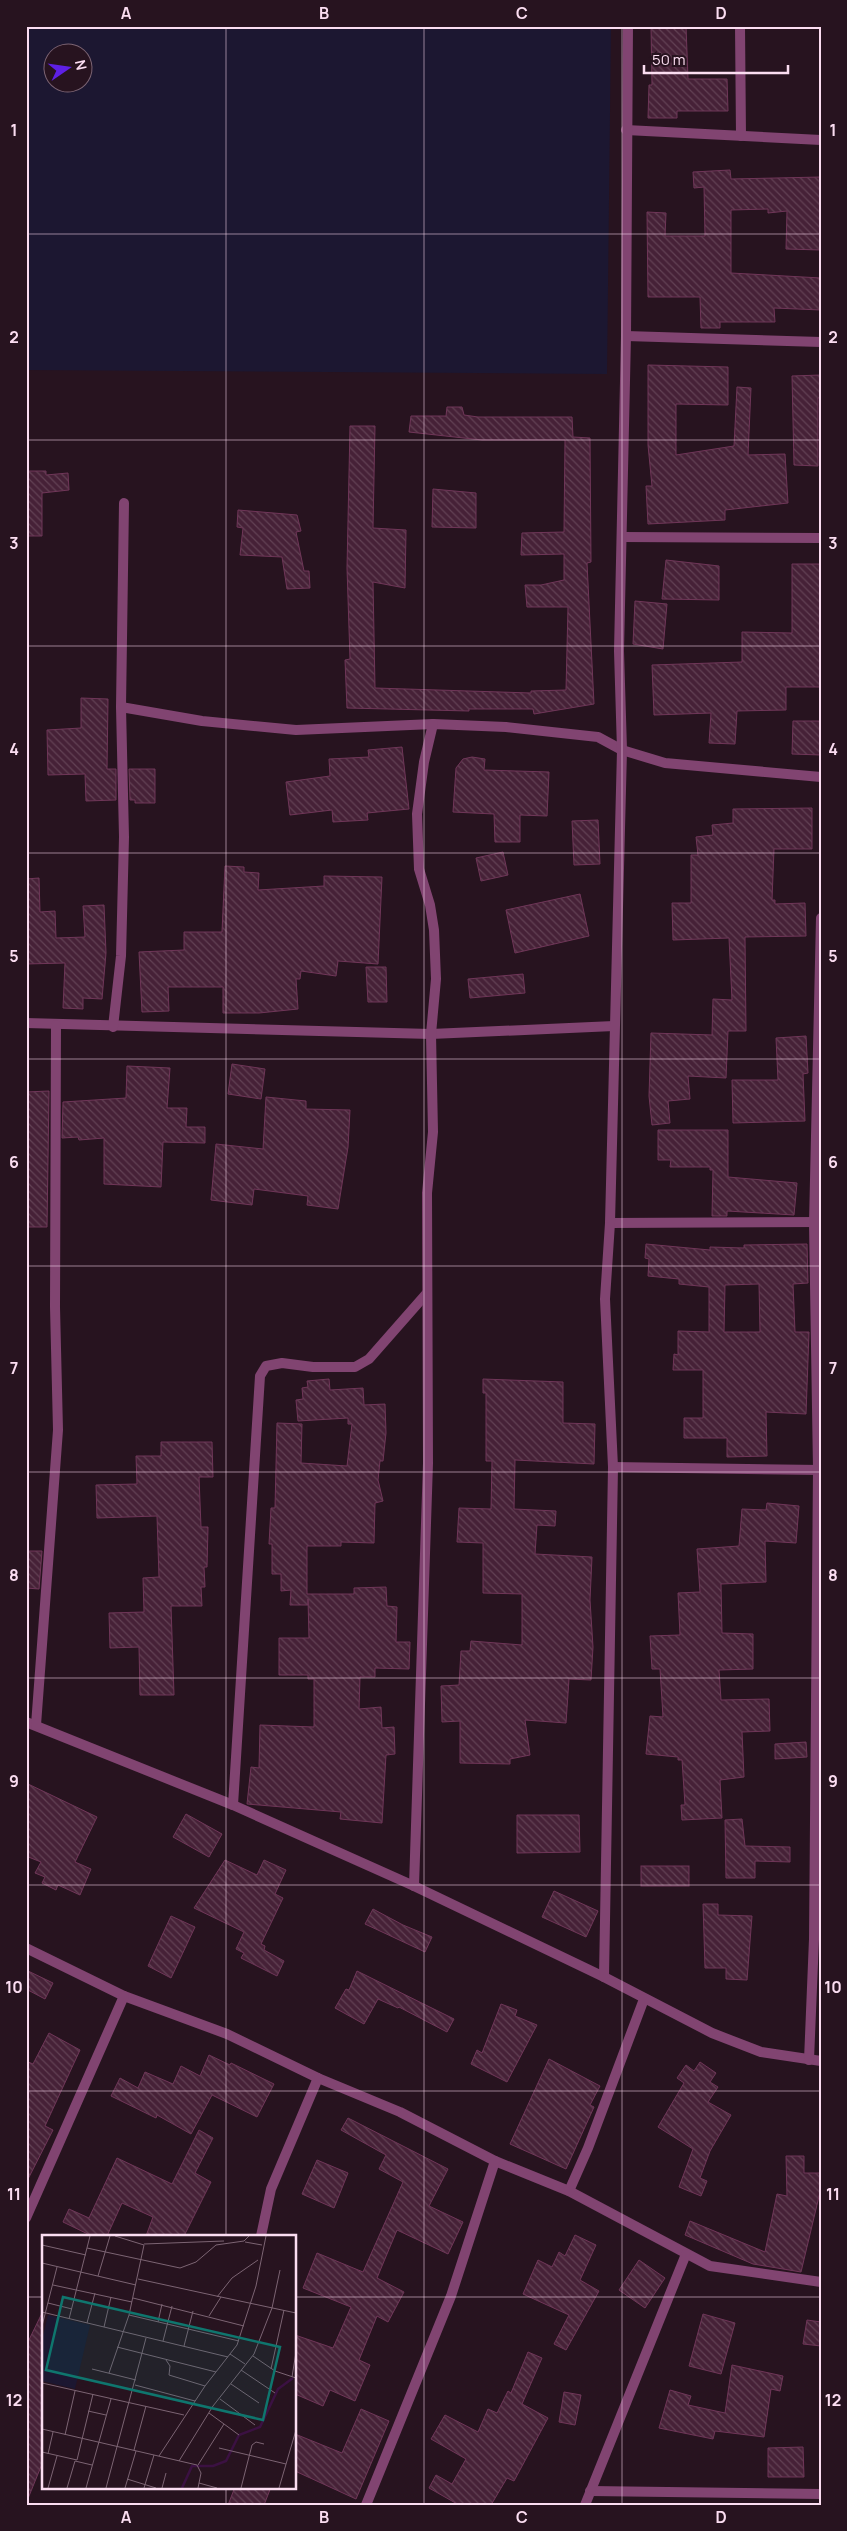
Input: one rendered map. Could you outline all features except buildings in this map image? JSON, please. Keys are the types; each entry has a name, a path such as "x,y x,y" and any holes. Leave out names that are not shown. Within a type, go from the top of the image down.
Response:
{"street":[{"path":"604,1977 613,1467 605,1299 610,1223 622,750 619,651 626,336 628,26"},
{"path":"740,26 741,136"},
{"path":"626,130 821,140"},
{"path":"626,336 821,342"},
{"path":"113,1027 121,946 124,836 121,707 124,503"},
{"path":"622,537 821,538"},
{"path":"121,707 202,722 296,730 433,724 506,727 598,737 622,750 665,763 821,777"},
{"path":"414,1886 428,1464 427,1193 433,1132 431,1034 436,979 434,930 430,905 419,869 417,814 424,762 433,724"},
{"path":"809,2060 814,1939 819,1469 817,1223 821,918"},
{"path":"26,1023 113,1027 431,1034 614,1026"},
{"path":"56,1025 55,1307 58,1430 31,1723 233,1805 414,1886 604,1977 712,2032 761,2052 821,2061"},
{"path":"610,1223 817,1223"},
{"path":"233,1805 260,1376 266,1366 282,1363 314,1367 355,1366 369,1359 427,1293"},
{"path":"613,1467 819,1469"},
{"path":"26,1948 124,1996 227,2034 318,2078 400,2112 495,2161 569,2191 710,2266 821,2282"},
{"path":"26,2218 124,1996"},
{"path":"569,2191 588,2148 644,1999"},
{"path":"261,2235 271,2189 318,2078"},
{"path":"366,2505 451,2296 495,2161"},
{"path":"585,2505 686,2254"},
{"path":"590,2492 821,2494"}],"shaded area":[{"path":"26,26 611,26 607,374 26,370"}]}
